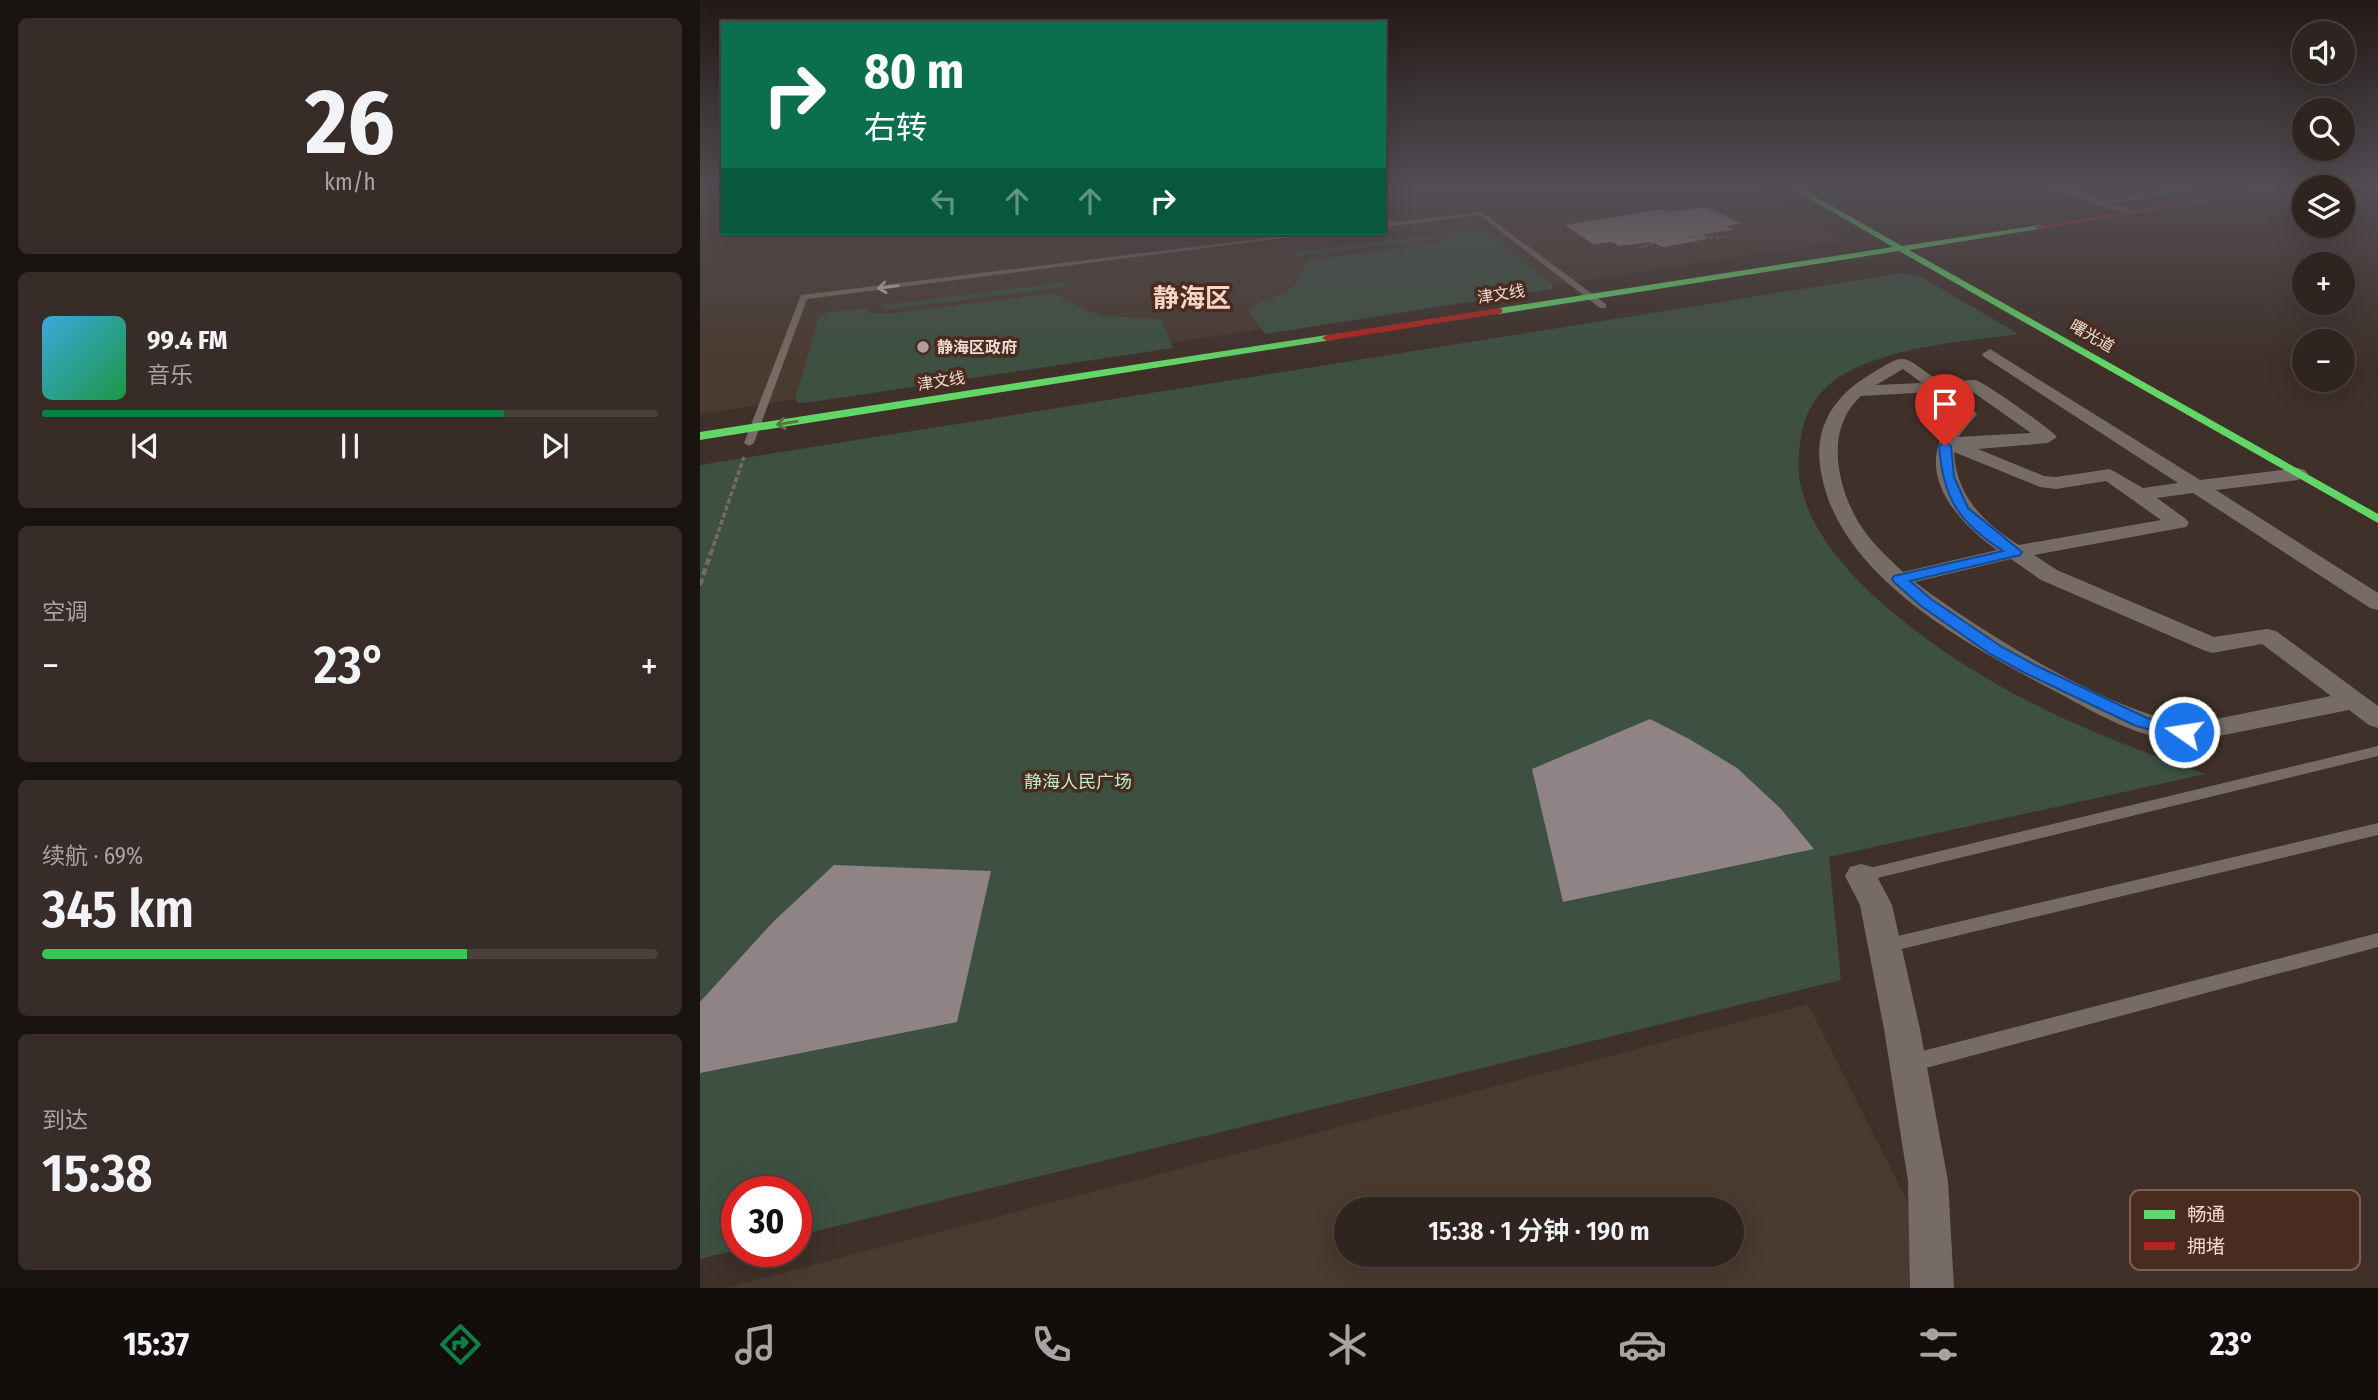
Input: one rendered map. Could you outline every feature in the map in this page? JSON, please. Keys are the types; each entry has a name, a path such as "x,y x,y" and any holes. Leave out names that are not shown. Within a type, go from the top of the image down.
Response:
{"main road":[{"name":"曙光道","path":"1896,245 2378,519"},
{"name":"津文线","path":"1909,252 1949,245"},
{"name":"津文线","path":"700,450 751,435 1951,245"},
{"name":"津文线","path":"700,436 751,435"}],"street":[{"path":"1990,354 2378,603"},
{"path":"2353,701 2184,732 2142,722 2093,701 1996,650 1926,603 1877,560 1857,536 1834,494 1828,460 1828,440 1840,409 1857,391 1904,362 1968,414 1954,428 1946,443 1948,477 1962,510 1996,540 2049,575 2212,645 2267,636 2378,719"},
{"path":"1937,387 1974,385 2048,438 1946,443"},
{"path":"1900,579 2015,552 2179,523 2110,475 2056,483 2040,481 1946,443"},
{"path":"2139,494 2298,474"},
{"path":"1861,876 1876,905 1928,1181 1932,1288"}],"lane":[{"path":"751,435 804,297 1222,245"},
{"path":"1523,245 1597,301"},
{"path":"1861,876 2378,751"},
{"path":"1884,946 2378,829"},
{"path":"1907,1064 2378,940"}],"path":[{"path":"1639,248 1648,245"},
{"path":"700,585 751,435"}],"shaded area":[{"name":"静海区政府","path":"700,245 1817,245 700,414"},
{"path":"1808,1004 1951,1288 725,1288"}],"green space":[{"path":"1353,245 1386,245 1297,256 1290,253"},
{"path":"1418,245 1504,245 1553,286 1552,289 1265,334 1249,312 1259,303 1292,288 1300,279 1305,262"},
{"name":"静海人民广场","path":"1902,273 1919,276 2019,334 1907,351 1864,364 1828,386 1810,409 1799,450 1802,490 1811,516 1845,567 1868,590 1917,632 1965,665 2022,698 2082,727 2205,774 1829,857 1841,980 812,1232 812,1176 721,1176 721,1254 700,1259 700,465"},
{"path":"1067,282 1064,287 885,310 884,305"},
{"path":"1054,293 1085,310 1104,316 1161,319 1173,348 812,402 798,403 795,399 819,316 828,312 869,308 868,313 895,313"}],"building":[{"path":"1650,719 1737,768 1780,808 1814,849 1563,902 1532,769"},
{"path":"834,865 991,871 957,1022 700,1073 700,1002 773,922"}],"traffic: fast":[{"path":"1895,245 2378,519"},
{"path":"1499,311 1922,245"},
{"path":"700,436 1327,338"}],"traffic: jam":[{"path":"1327,338 1499,311"}],"place":[{"name":"静海区政府","path":"923,347"}],"district":[{"name":"静海区","path":"1192,298"}],"route":[{"path":"1945,446 1948,477 1962,510 1977,525 2015,552 1900,579 1926,603 1996,650 2029,668 2093,701 2142,722 2184,732"}]}
